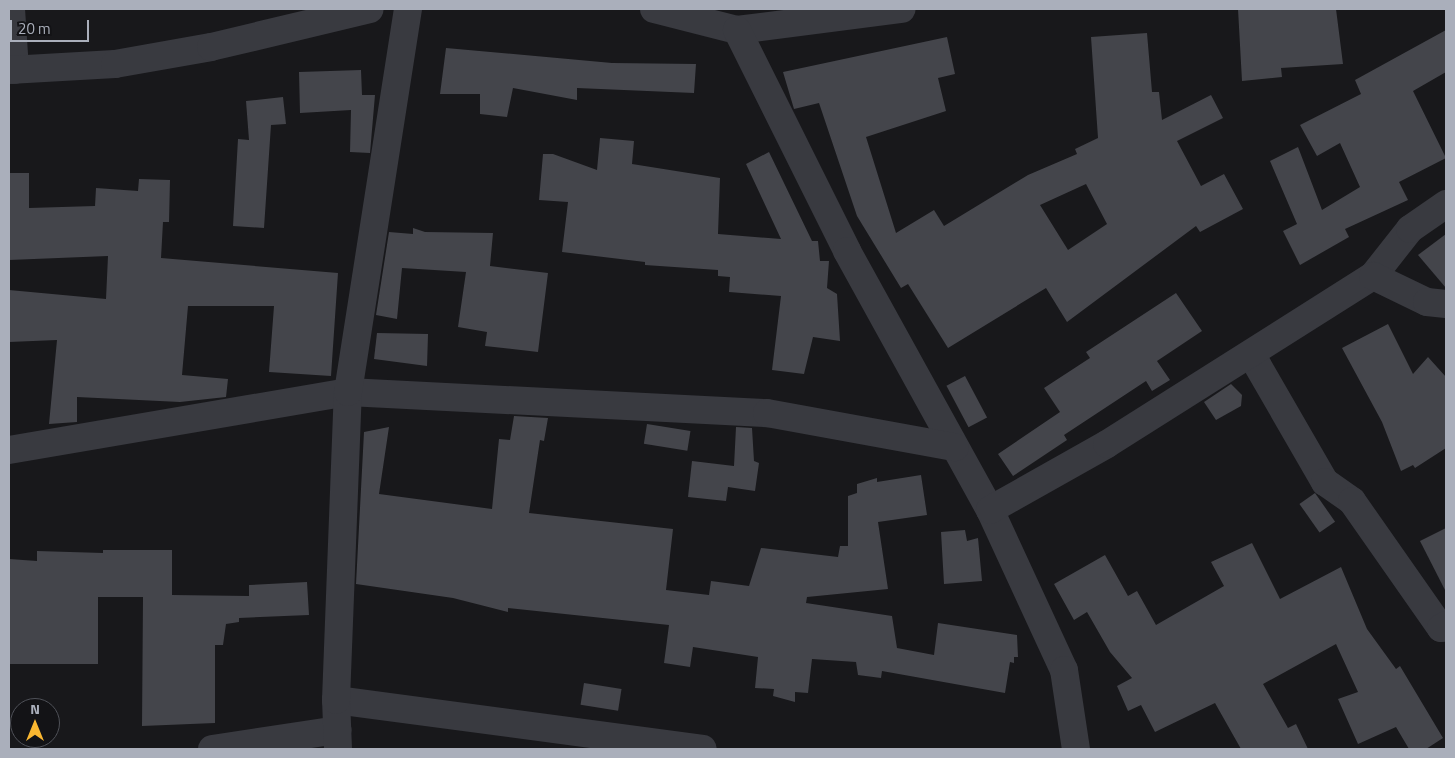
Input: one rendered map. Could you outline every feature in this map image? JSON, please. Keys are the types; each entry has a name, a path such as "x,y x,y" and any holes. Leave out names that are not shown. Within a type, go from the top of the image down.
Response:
{"street":[{"path":"11,9 12,70 115,64 211,47 370,9"},
{"path":"212,749 338,740 336,700 348,392 408,9"},
{"path":"654,9 721,21 902,9"},
{"path":"721,21 990,510 1064,670 1076,749"},
{"path":"990,510 1107,444 1373,276 1410,229 1446,204"},
{"path":"1373,276 1427,302 1446,304"},
{"path":"1251,354 1325,482 1352,501 1445,630"},
{"path":"9,450 348,392 766,413 955,447"},
{"path":"336,700 703,749"}],"building":[{"path":"1238,9 1336,9 1343,64 1281,68 1282,77 1242,81"},
{"path":"1446,30 1446,72 1413,91 1446,158 1399,182 1408,200 1345,229 1349,237 1300,265 1283,231 1297,224 1270,161 1298,147 1322,210 1360,187 1340,143 1317,156 1300,125 1361,94 1355,80"},
{"path":"1147,33 1152,92 1159,92 1162,120 1211,95 1223,118 1177,141 1201,186 1224,174 1243,209 1200,232 1196,226 1067,322 1046,288 948,348 908,284 901,288 857,216 819,103 794,109 783,72 947,37 955,74 938,78 946,111 866,137 896,233 934,210 944,226 1028,175 1077,154 1075,149 1098,138 1091,37","holes":["1086,184 1107,224 1068,250 1040,205"]},
{"path":"446,48 612,63 696,64 694,93 577,88 577,100 513,88 507,117 480,114 480,94 440,94"},
{"path":"361,70 362,95 375,95 370,153 350,152 351,110 300,113 299,72"},
{"path":"283,97 286,124 271,125 264,228 233,226 238,139 249,140 246,101"},
{"path":"600,138 634,141 632,164 720,178 718,234 781,239 746,164 769,152 812,241 818,241 820,261 829,261 827,288 837,294 840,341 813,337 804,374 772,370 781,296 729,292 730,277 718,276 718,270 645,265 645,262 562,252 568,202 539,200 543,154 553,154 597,170"},
{"path":"9,173 29,173 29,208 95,206 96,188 138,191 139,179 170,180 169,222 163,222 161,258 338,273 331,376 269,372 274,306 188,306 182,375 228,379 226,397 180,402 77,397 77,422 49,424 57,340 9,342 9,290 106,299 108,256 9,260"},
{"path":"413,228 425,232 493,233 490,266 548,273 538,352 485,346 487,332 458,327 466,272 402,268 397,319 376,315 389,232 413,234"},
{"path":"1446,234 1446,288 1418,255"},
{"path":"1176,293 1202,331 1157,361 1170,380 1152,391 1146,381 1064,435 1067,440 1013,476 998,454 1060,412 1044,388 1090,358 1086,352"},
{"path":"1388,324 1413,374 1428,357 1446,377 1446,448 1415,468 1413,465 1401,471 1382,422 1342,348"},
{"path":"377,333 428,334 427,366 374,359"},
{"path":"965,376 987,417 969,427 946,386"},
{"path":"1231,384 1242,395 1241,406 1216,420 1204,402"},
{"path":"514,416 548,418 544,441 540,440 529,513 673,529 666,590 709,595 711,581 749,586 761,548 838,557 840,546 848,546 848,496 857,493 857,484 877,478 877,482 921,475 927,515 878,522 888,589 807,597 806,603 892,616 897,648 934,655 938,623 1017,635 1018,657 1014,657 1014,663 1010,662 1005,693 882,671 881,678 858,675 856,662 812,659 808,693 795,692 795,702 773,696 774,689 755,688 758,657 693,647 690,667 664,663 669,625 508,608 508,612 453,598 356,584 364,432 389,427 379,494 492,509 499,439 510,440"},
{"path":"647,424 690,431 687,451 644,444"},
{"path":"736,427 752,428 754,461 759,463 755,491 728,487 726,501 688,497 692,461 734,466"},
{"path":"1315,493 1335,522 1320,533 1299,504"},
{"path":"1446,528 1446,592 1420,541"},
{"path":"965,530 967,541 978,538 982,581 944,584 941,532"},
{"path":"1252,543 1280,599 1341,567 1367,629 1396,669 1400,666 1443,738 1426,749 1409,749 1396,727 1358,744 1338,699 1358,692 1336,644 1263,684 1288,728 1296,724 1308,749 1241,749 1215,703 1155,732 1141,705 1128,711 1117,686 1132,678 1110,652 1087,612 1074,620 1054,584 1105,555 1128,596 1137,591 1156,625 1224,586 1211,562"},
{"path":"103,550 172,550 172,595 249,596 249,585 307,582 309,615 239,618 239,622 226,624 223,645 215,645 215,723 142,726 143,597 98,597 98,664 9,664 9,559 37,561 37,551 103,553"},
{"path":"584,683 622,689 618,711 581,705"}]}
